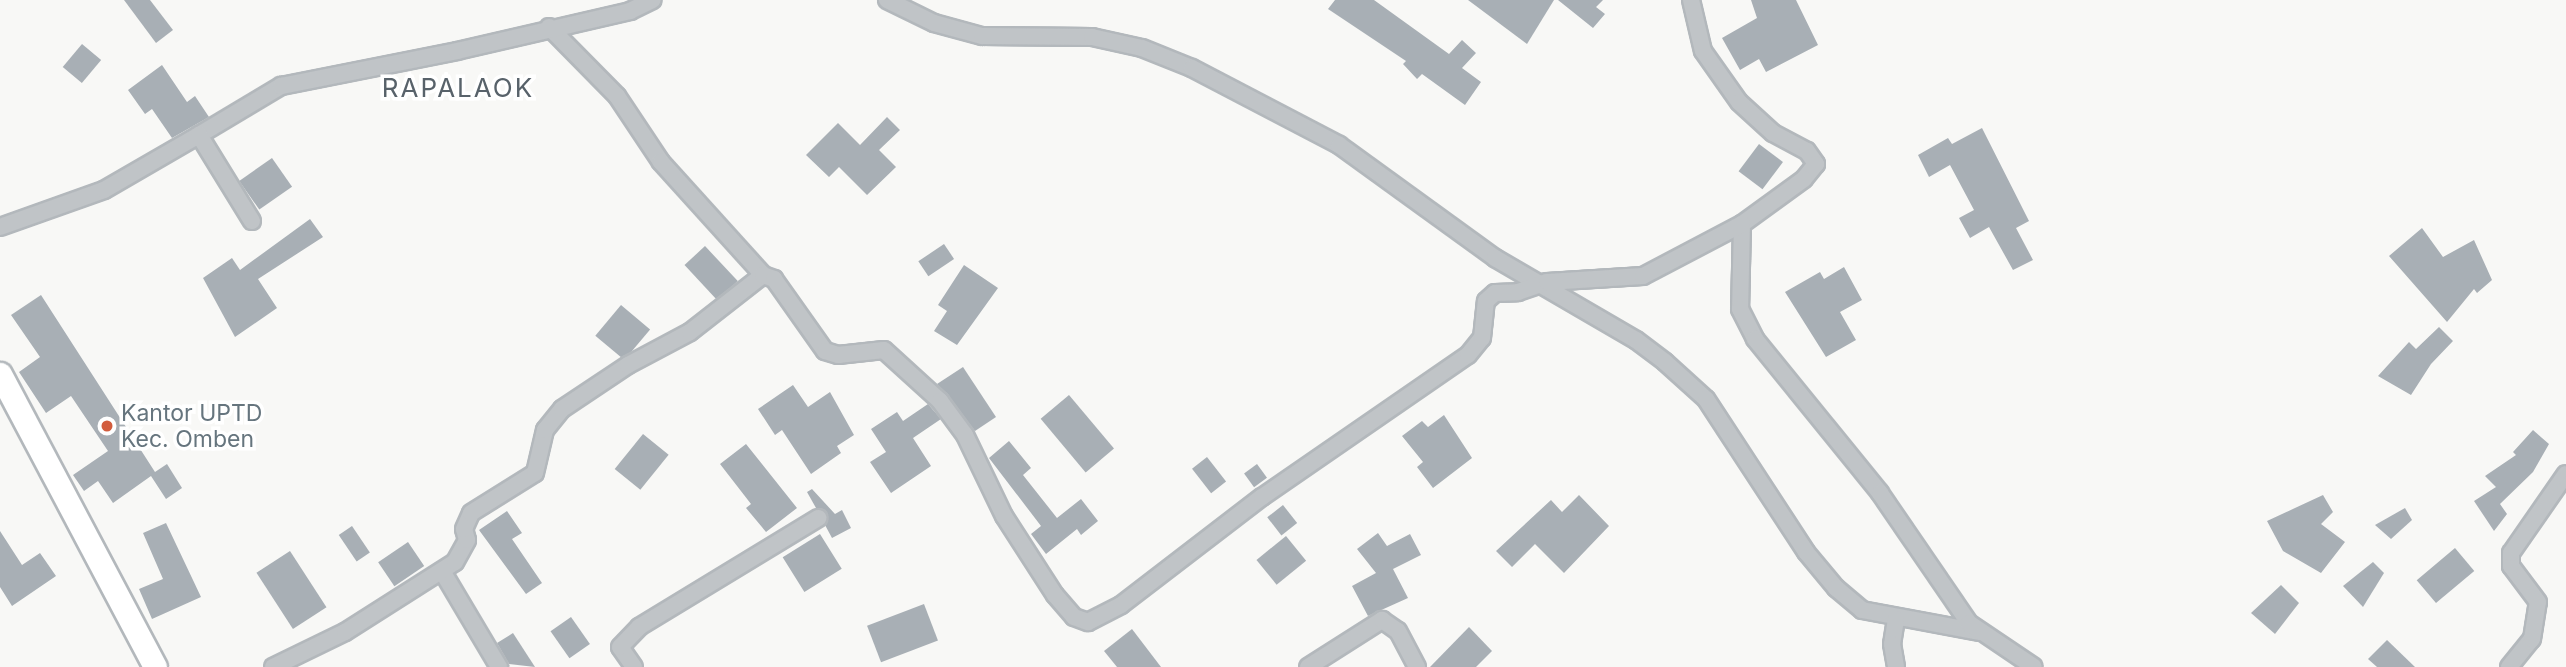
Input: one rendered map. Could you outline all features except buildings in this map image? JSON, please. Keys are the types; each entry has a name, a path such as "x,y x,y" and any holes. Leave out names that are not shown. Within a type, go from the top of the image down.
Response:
{"street":[{"path":"0,227 104,190 281,86 457,51 549,27 630,11 653,0"},
{"path":"887,0 934,23 982,36 1092,37 1142,48 1192,68 1339,145 1495,258 1636,340 1706,399 1806,552 1836,588 1862,610 1896,619 1979,632"},
{"path":"549,27 617,96 661,162 763,275 774,279 825,351 838,355 884,350 940,401 965,435 1004,516 1055,595 1074,617 1088,622 1121,605 1262,497 1468,355 1482,338 1490,296 1540,284 1643,276 1742,223 1804,179 1816,164 1807,151 1773,133 1739,102 1703,51 1691,0"},
{"path":"199,135 252,221"},
{"path":"1742,223 1740,309 1755,339 1872,482 1979,632 2034,667"},
{"path":"273,667 345,632 442,571 463,552 471,513 535,472 545,430 562,409 690,331 763,275"},
{"path":"0,374 155,667"},
{"path":"2509,667 2532,639 2538,602 2511,566 2511,553 2566,474"},
{"path":"634,667 620,647 639,627 685,595 818,518"},
{"path":"442,571 499,667"},
{"path":"1896,619 1892,644 1896,667"},
{"path":"1308,667 1382,620 1398,631 1417,667"}],"place":[{"name":"Kantor UPTD Kec. Omben","path":"107,426"}],"district":[{"name":"RAPALAOK","path":"458,88"}]}
